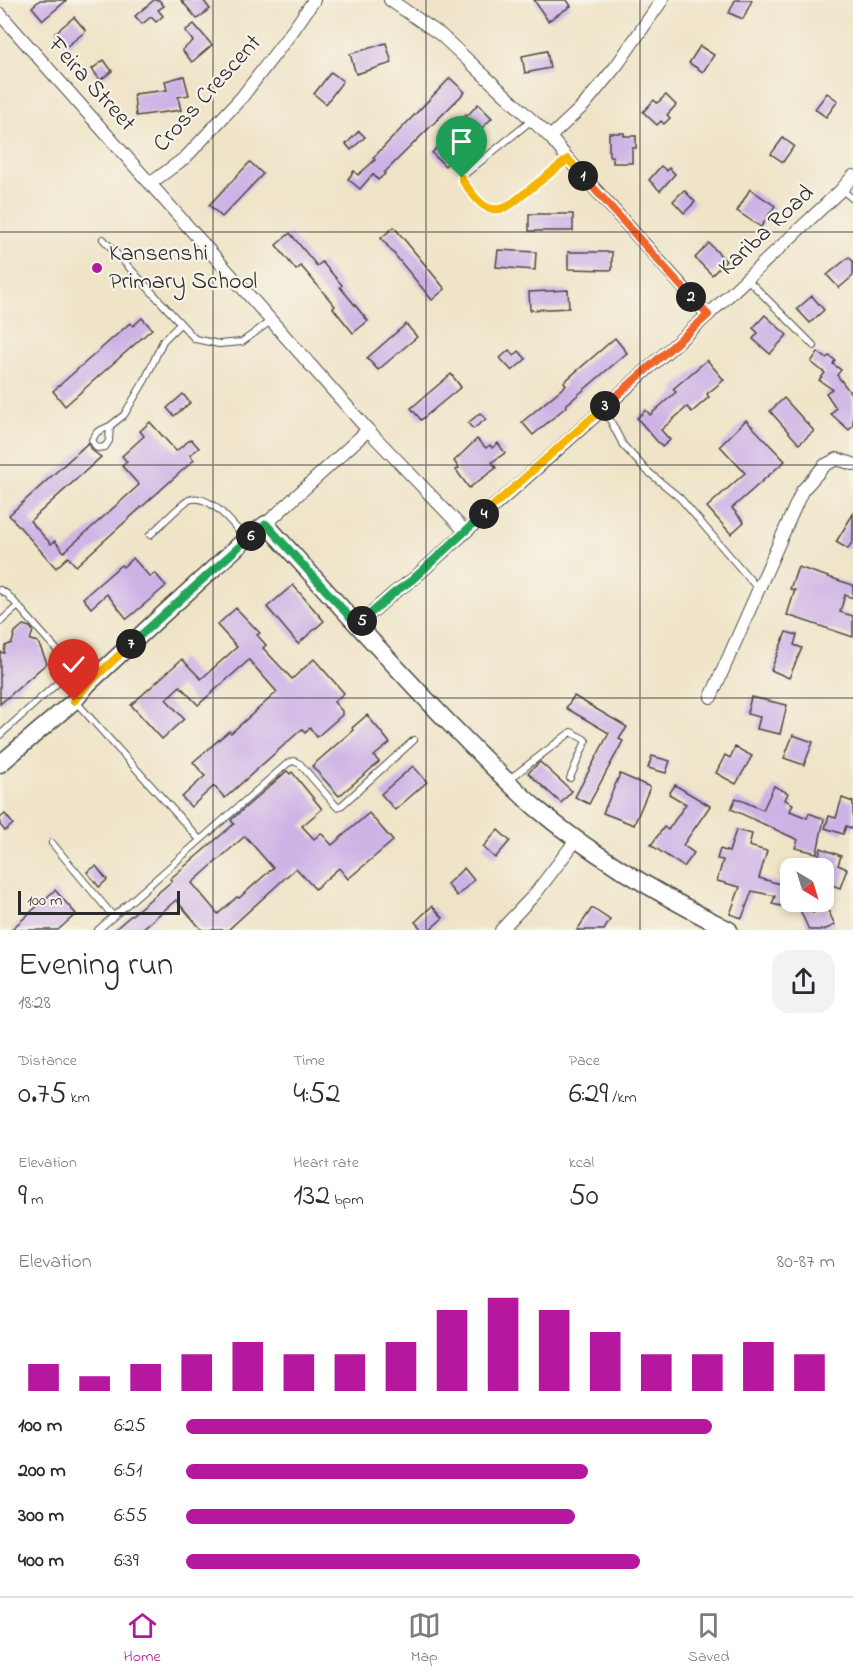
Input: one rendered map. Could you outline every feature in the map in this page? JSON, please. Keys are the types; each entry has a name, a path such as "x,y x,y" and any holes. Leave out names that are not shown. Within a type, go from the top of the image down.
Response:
{"street":[{"name":"Cross Crescent","path":"151,183 186,157 242,97 314,0"},
{"path":"390,0 441,35 550,137 708,315"},
{"path":"550,137 584,105 617,65 662,0"},
{"name":"Feira Street","path":"0,14 368,429 465,531"},
{"name":"Kariba Road","path":"357,625 412,580 708,315 841,190 853,176"},
{"path":"0,765 74,701 88,684 246,539 320,476 368,429"},
{"path":"711,697 802,491 825,465 837,459 853,464"},
{"path":"266,524 423,696 506,781 537,809 632,876 729,930"},
{"path":"501,930 535,894 577,839"}],"lane":[{"path":"532,120 464,175 462,180 477,200 485,207 502,210 568,159"},
{"path":"841,190 853,199"},
{"path":"103,239 195,339 219,344 242,342 272,320"},
{"path":"746,279 813,346"},
{"path":"110,426 124,415 145,380 163,341 180,324"},
{"path":"604,408 623,445 646,470 680,498 759,590"},
{"path":"150,535 189,500 203,500 223,513 246,539"},
{"path":"0,590 7,594 88,684"},
{"path":"0,622 18,606"},
{"path":"0,735 74,668"},
{"path":"74,701 200,840"},
{"path":"506,781 571,732 586,741 570,778"},
{"path":"98,930 288,763 294,761 300,764 337,807 414,740"},
{"path":"52,843 113,916"}],"building":[{"path":"40,0 67,0 43,20 32,7"},
{"path":"154,0 159,0 164,6 158,10 163,16 156,22 151,17 142,24 135,16"},
{"path":"181,0 203,0 210,9 197,19"},
{"path":"534,0 567,0 571,6 548,21"},
{"path":"735,0 752,0 743,19 729,13"},
{"path":"74,17 86,31 66,47 55,33"},
{"path":"194,24 212,45 192,62 182,50 193,41 185,31"},
{"path":"386,43 392,63 356,74 350,54"},
{"path":"700,46 714,55 703,72 689,63"},
{"path":"547,51 550,68 525,73 522,56"},
{"path":"104,60 112,71 100,80 92,69"},
{"path":"331,72 343,81 326,104 314,94"},
{"path":"184,76 189,95 178,97 181,110 136,116 134,94 167,90 165,81"},
{"path":"450,78 465,92 385,174 378,180 373,174 360,189 348,179 354,171 358,175 375,160 373,158"},
{"path":"827,93 838,101 826,117 815,109"},
{"path":"666,95 676,105 667,115 670,118 664,124 661,121 657,125 643,112 654,100 657,103"},
{"path":"478,104 492,118 445,166 432,153 443,138"},
{"path":"359,131 365,137 351,150 346,144"},
{"path":"609,133 636,136 636,148 632,148 632,163 613,163 613,156 609,156"},
{"path":"783,138 794,146 783,162 771,154"},
{"path":"250,162 263,174 222,217 209,205"},
{"path":"661,166 667,171 669,168 675,174 660,191 649,180"},
{"path":"750,189 775,206 761,227 737,211"},
{"path":"684,190 695,202 684,213 673,201"},
{"path":"529,214 573,214 573,231 529,231"},
{"path":"394,227 445,289 432,300 381,238"},
{"path":"290,233 317,266 322,262 368,321 353,333 333,308 335,306 301,266 296,270 276,245"},
{"path":"709,243 726,261 712,275 695,258"},
{"path":"498,250 536,252 535,270 496,267"},
{"path":"568,252 612,252 612,270 568,269"},
{"path":"849,257 853,262 853,276 839,288 827,275"},
{"path":"568,290 569,308 530,310 529,292"},
{"path":"812,296 824,310 810,323 797,309"},
{"path":"765,315 787,335 770,354 753,339 758,333 753,328"},
{"path":"142,318 152,329 65,406 53,391 130,323 133,326"},
{"path":"406,324 417,337 378,370 367,358"},
{"path":"615,338 627,353 533,435 522,422 566,385 564,382"},
{"path":"509,350 514,356 519,351 526,359 512,371 500,358"},
{"path":"818,352 826,358 829,356 835,360 833,364 841,370 837,375 853,396 853,425 849,430 831,414 836,408 826,393 832,389 819,380 825,373 811,362"},
{"path":"707,360 724,380 707,394 709,397 692,412 687,407 661,430 670,440 662,447 637,418 646,410 650,415 676,392 673,389"},
{"path":"451,374 461,387 421,420 411,408"},
{"path":"183,394 190,403 174,416 167,408"},
{"path":"784,398 814,431 799,444 770,411"},
{"path":"480,413 486,419 473,429 468,423"},
{"path":"746,420 785,461 732,508 744,522 731,534 707,507 745,473 720,446"},
{"path":"150,422 176,451 191,439 199,448 190,455 194,460 76,566 68,557 56,568 9,515 88,443 101,457 30,521 51,544 55,541 64,552 139,485 122,466 127,462 122,456 144,436 140,431"},
{"path":"477,439 486,448 490,445 492,448 498,443 505,453 492,462 496,468 469,488 456,470 459,468 454,461"},
{"path":"853,514 853,541 848,549 836,542"},
{"path":"133,558 150,577 155,573 166,586 127,619 107,594 91,608 83,598 121,565 123,567"},
{"path":"798,567 853,585 853,598 845,595 840,612 853,616 853,637 787,615 795,590 790,589"},
{"path":"293,585 324,621 298,644 267,607"},
{"path":"236,608 260,633 257,635 266,645 263,648 292,679 314,659 344,693 334,702 342,711 342,715 317,737 310,728 305,733 302,729 225,798 214,786 191,807 182,797 205,776 193,762 229,731 231,733 277,692 249,660 198,705 180,686 166,699 184,719 162,739 131,705 182,659 201,679 237,647 217,625"},
{"path":"23,625 30,627 33,631 30,640 38,642 47,663 0,704 0,652 4,653 5,646 12,643 15,632"},
{"path":"786,632 797,635 794,645 802,648 789,678 771,670"},
{"path":"574,696 627,727 619,739 623,741 589,804 575,797 609,733 566,708"},
{"path":"751,697 787,705 780,734 757,729 760,717 747,714"},
{"path":"367,715 390,743 374,756 379,762 339,796 312,766"},
{"path":"793,735 813,742 804,765 784,758"},
{"path":"735,747 752,756 736,784 716,773 725,755 730,758"},
{"path":"652,756 670,761 666,773 648,768"},
{"path":"540,762 572,791 561,803 528,773"},
{"path":"413,766 427,782 395,810 381,794"},
{"path":"287,771 290,774 292,772 322,809 302,826 314,839 321,833 332,845 369,813 393,841 348,879 339,868 315,889 296,868 228,930 202,930 176,900 141,930 114,930 234,824 231,820","holes":["245,836 273,868 218,914 192,883"]},
{"path":"620,774 650,787 634,825 603,813"},
{"path":"675,785 710,806 683,845 694,853 684,867 651,845 664,827 668,830 686,804 669,794"},
{"path":"774,786 788,793 785,800 793,804 790,811 807,818 809,813 824,819 817,853 795,848 798,840 731,809 736,798 763,810"},
{"path":"842,798 853,802 853,829 846,826 843,834 825,828 829,816 836,818"},
{"path":"5,814 13,824 5,831 0,825 0,818"},
{"path":"498,830 510,841 495,858 483,847"},
{"path":"736,830 752,834 749,846 767,851 759,878 780,884 780,906 772,904 775,896 752,891 742,918 730,914 740,887 717,881 723,860 717,859 720,849 729,852"},
{"path":"821,848 841,856 838,865 847,869 840,888 834,886 834,858 818,858"},
{"path":"96,866 107,880 99,887 87,872"},
{"path":"464,868 474,880 457,896 447,884"},
{"path":"55,890 76,914 58,930 11,930"},
{"path":"432,906 443,918 429,930 422,930 415,922"},
{"path":"592,908 610,920 604,930 577,930"},
{"path":"801,912 829,912 835,925 824,930 809,930"}],"place":[{"name":"Kansenshi Primary School","path":"97,268"}],"route":[{"path":"74,701 88,684 159,618 246,539 266,524 357,625 412,580 708,315 568,159 502,210 485,207 477,200 462,178"}]}
